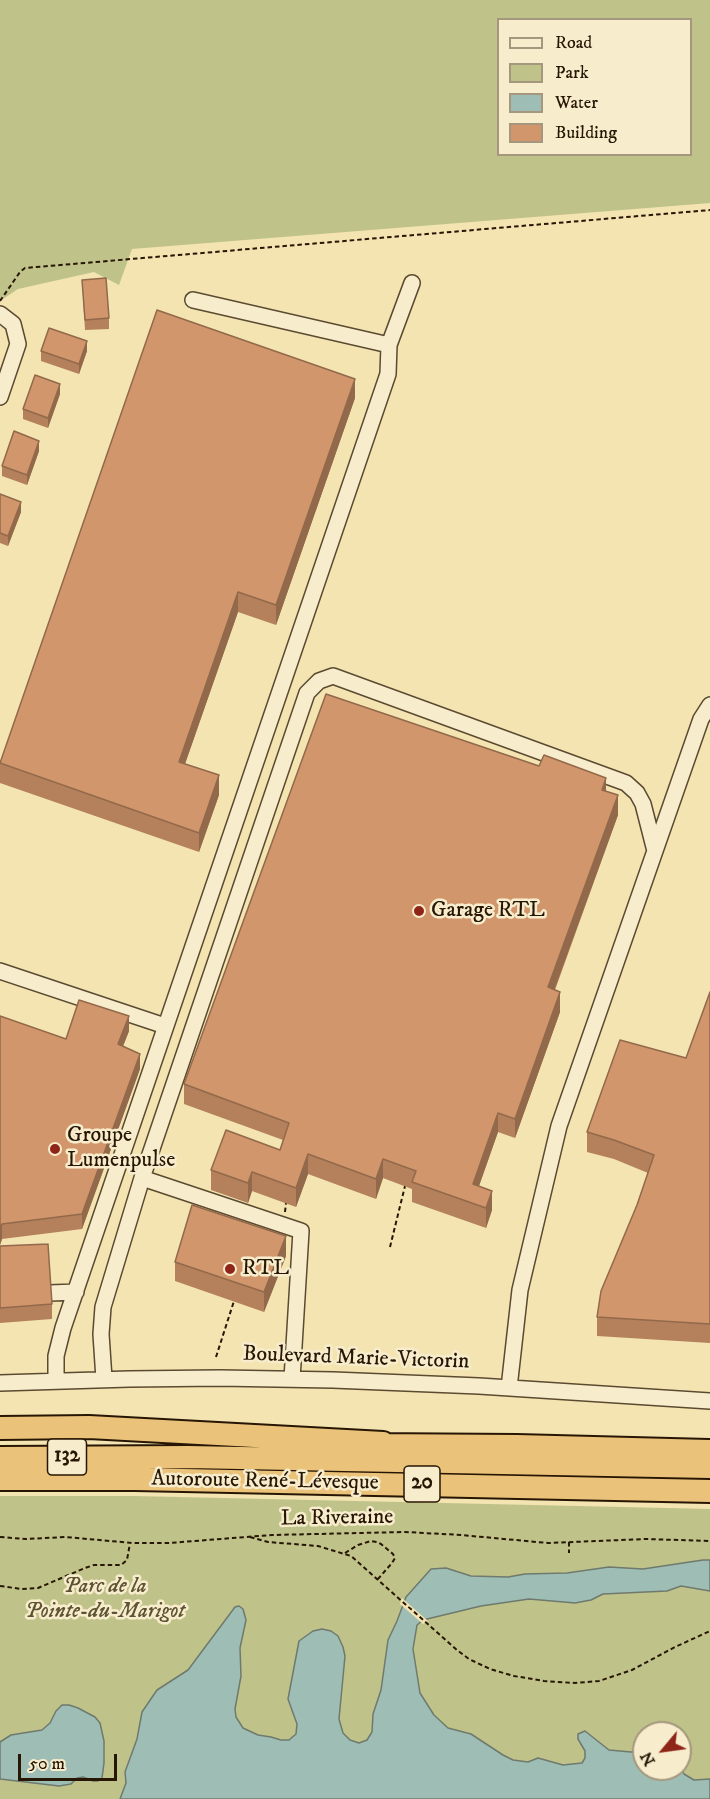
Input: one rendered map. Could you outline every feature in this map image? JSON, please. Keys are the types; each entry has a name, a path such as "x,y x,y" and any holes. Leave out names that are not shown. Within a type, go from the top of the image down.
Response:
{"highway":[{"path":"0,1428 89,1427 411,1445"},
{"path":"0,1443 411,1445"},
{"name":"20","path":"411,1445 710,1451"},
{"name":"Autoroute René-Lévesque","path":"0,1458 178,1457 710,1467"},
{"name":"Autoroute René-Lévesque","path":"0,1479 710,1491"}],"street":[{"path":"56,1381 58,1346 388,374 389,345 412,284"},
{"path":"193,300 389,345"},
{"path":"0,314 14,324 18,344 0,397"},
{"path":"104,1379 101,1334 103,1307 142,1178 307,693 319,681 333,676 626,783 637,793 644,804 655,851"},
{"path":"509,1388 520,1290 559,1126 655,851 710,705"},
{"path":"0,971 165,1026"},
{"path":"142,1178 301,1231 292,1379"},
{"path":"50,1293 76,1292"},
{"name":"Boulevard Marie-Victorin","path":"0,1383 104,1379 292,1379 403,1382 710,1401"}],"path":[{"path":"0,302 25,268 710,210"},
{"path":"390,1247 405,1186"},
{"path":"216,1357 234,1301"},
{"path":"371,1533 371,1541"},
{"name":"La Riveraine","path":"0,1537 20,1539 65,1537 130,1544 247,1536 441,1533 532,1542 645,1539 710,1541"},
{"path":"247,1536 268,1542 318,1546 351,1556 469,1659 490,1669 514,1676 544,1682 599,1681 618,1676 710,1631"},
{"path":"345,1553 358,1545 371,1541 381,1544 395,1558 378,1579"},
{"path":"569,1542 569,1553"},
{"path":"0,1586 22,1589 38,1588 94,1565 121,1564 127,1560 130,1544"}],"green space":[{"path":"0,0 710,0 710,203 132,249 119,285 94,272 18,289 0,301"},
{"name":"Parc de la Pointe-du-Marigot","path":"0,1496 134,1496 710,1509 710,1792 444,1799 0,1799"}],"water":[{"path":"710,1560 710,1591 681,1586 667,1591 603,1594 591,1600 575,1603 529,1599 481,1606 423,1620 417,1625 413,1649 420,1693 434,1715 448,1728 471,1734 513,1760 528,1762 538,1758 563,1765 582,1763 585,1751 578,1739 578,1734 585,1731 609,1750 632,1752 632,1781 710,1779 710,1799 120,1799 126,1783 125,1772 137,1739 142,1712 157,1690 188,1670 235,1607 239,1606 243,1609 246,1620 240,1648 241,1676 235,1709 236,1717 243,1728 258,1735 281,1740 289,1740 296,1734 297,1724 288,1699 299,1641 313,1631 322,1629 338,1636 343,1647 345,1656 339,1719 343,1733 350,1740 359,1743 367,1740 372,1732 373,1714 381,1690 388,1640 406,1597 431,1569 446,1568 471,1576 508,1577 525,1574 567,1573 609,1567 643,1569"},
{"path":"62,1705 78,1708 95,1717 100,1723 104,1741 102,1778 93,1781 83,1777 77,1778 71,1784 59,1786 0,1779 0,1742 11,1735 42,1730 50,1723"}],"pier":[{"path":"402,1598 428,1621 423,1624 400,1604"}],"building":[{"path":"106,278 109,318 85,320 82,280"},
{"path":"157,310 355,379 276,605 238,592 179,762 219,775 199,833 0,763"},
{"path":"49,328 87,341 79,364 41,351"},
{"path":"35,375 60,384 48,418 23,409"},
{"path":"14,431 39,441 27,475 2,466"},
{"path":"0,494 21,502 8,536 0,533"},
{"name":"Garage RTL","path":"326,694 539,766 544,755 606,778 602,790 618,795 548,987 560,992 515,1119 498,1113 473,1184 492,1191 486,1208 412,1182 416,1171 383,1159 376,1179 308,1154 296,1188 252,1172 248,1183 211,1170 226,1130 280,1150 289,1123 184,1084"},
{"path":"710,992 710,1324 597,1317 601,1291 637,1205 654,1155 587,1132 620,1040 686,1058"},
{"name":"Groupe Lumenpulse","path":"79,1000 129,1016 118,1044 140,1054 82,1214 2,1224 0,1230 0,1016 66,1039"},
{"name":"RTL","path":"192,1205 286,1236 264,1292 175,1262"},
{"path":"48,1244 52,1304 0,1308 0,1246"}],"place":[{"name":"Garage RTL","path":"419,911"},
{"name":"Groupe Lumenpulse","path":"55,1149"},
{"name":"RTL","path":"230,1269"}]}
